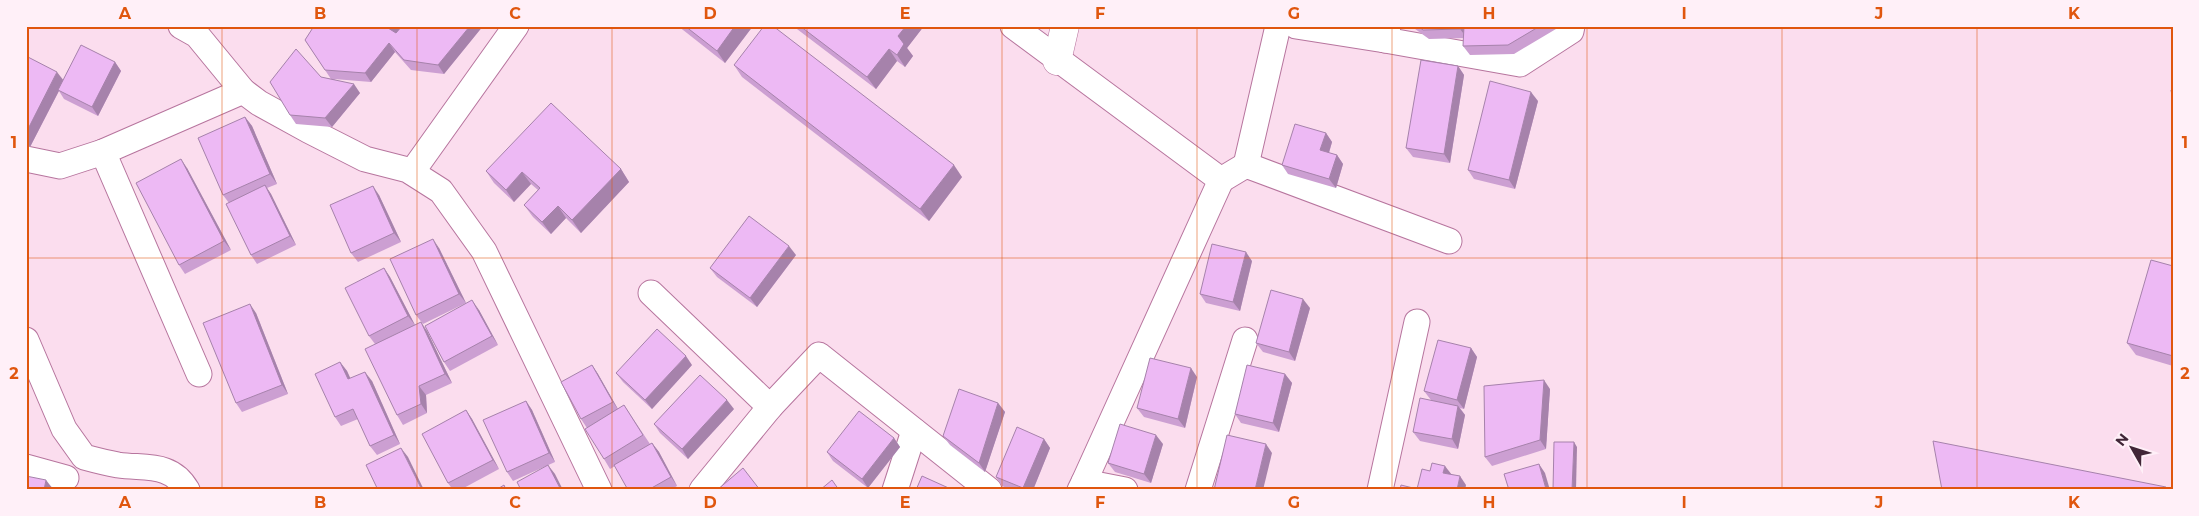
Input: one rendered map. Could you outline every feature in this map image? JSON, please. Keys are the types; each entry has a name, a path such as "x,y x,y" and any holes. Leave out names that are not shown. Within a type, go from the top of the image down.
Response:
{"street":[{"path":"181,26 198,35 243,91 259,104 365,159 412,172 441,191 484,251 599,490"},
{"path":"412,172 516,26"},
{"path":"1013,26 1057,61 1221,180"},
{"path":"1057,61 1065,26"},
{"path":"1125,490 1082,486 1221,180 1246,164 1278,26"},
{"path":"1296,26 1386,33 1520,64 1571,32 1572,26"},
{"path":"28,161 60,166 103,152 243,91"},
{"path":"103,152 199,374"},
{"path":"1246,164 1449,241"},
{"path":"651,293 770,407"},
{"path":"1380,490 1417,322"},
{"path":"26,340 64,430 84,457 118,465 162,468 181,479 187,490"},
{"path":"1198,490 1245,340"},
{"path":"702,490 770,407 819,355 989,490"},
{"path":"895,490 914,431"},
{"path":"26,467 66,484 84,457"}],"building":[{"path":"314,26 390,26 388,28 396,33 402,26 470,26 438,65 404,60 389,43 365,73 325,70 305,40"},
{"path":"685,26 735,26 717,51"},
{"path":"764,26 773,26 954,165 920,209 734,65"},
{"path":"800,26 906,26 898,36 904,44 897,55 889,49 867,77"},
{"path":"1418,26 1461,26 1460,29 1423,30"},
{"path":"1464,26 1540,26 1508,45 1463,46"},
{"path":"81,45 115,62 92,107 58,90"},
{"path":"296,49 321,77 354,84 325,118 290,115 270,82"},
{"path":"26,56 57,72 26,133"},
{"path":"1421,60 1458,66 1444,154 1406,148"},
{"path":"1490,81 1531,92 1509,180 1468,170"},
{"path":"551,103 621,169 572,220 558,206 542,222 524,205 540,188 522,172 506,190 486,171"},
{"path":"245,117 270,174 223,195 198,138"},
{"path":"1295,124 1326,133 1320,150 1337,155 1329,179 1282,165"},
{"path":"181,159 224,241 179,265 136,183"},
{"path":"265,185 290,236 251,255 226,204"},
{"path":"373,186 394,233 351,253 330,205"},
{"path":"749,216 789,246 750,298 710,268"},
{"path":"433,239 459,294 416,315 390,259"},
{"path":"1212,244 1246,252 1233,302 1200,294"},
{"path":"2151,260 2173,266 2173,356 2127,343"},
{"path":"384,268 408,316 369,336 345,288"},
{"path":"1271,290 1303,299 1289,352 1256,343"},
{"path":"472,300 492,336 444,362 425,326"},
{"path":"250,304 282,385 236,403 203,323"},
{"path":"421,322 445,374 419,386 421,404 397,415 365,349"},
{"path":"657,329 686,356 645,400 616,373"},
{"path":"1438,340 1471,348 1457,400 1424,391"},
{"path":"1150,358 1191,368 1178,419 1137,408"},
{"path":"340,362 348,379 365,372 394,435 370,446 353,409 335,417 315,374"},
{"path":"592,365 613,402 581,419 561,382"},
{"path":"1247,365 1285,374 1273,423 1235,414"},
{"path":"700,375 727,400 682,449 654,424"},
{"path":"1544,380 1540,440 1485,457 1484,386"},
{"path":"959,389 998,403 979,463 943,436"},
{"path":"1420,398 1458,406 1452,439 1413,432"},
{"path":"526,401 549,453 507,472 483,420"},
{"path":"624,405 643,435 604,459 585,429"},
{"path":"466,410 493,460 448,483 422,434"},
{"path":"859,411 894,438 862,479 827,452"},
{"path":"1120,424 1156,435 1144,474 1108,463"},
{"path":"1017,427 1044,439 1023,488 996,477"},
{"path":"1227,435 1266,444 1255,490 1214,490"},
{"path":"1933,441 2166,487 2166,490 1942,490"},
{"path":"1554,442 1574,442 1572,490 1553,490"},
{"path":"652,443 671,477 648,490 628,490 614,465"},
{"path":"401,448 422,490 378,490 366,465"},
{"path":"1432,463 1445,466 1443,473 1460,476 1457,490 1400,490 1401,485 1417,489 1422,469 1430,471"},
{"path":"1539,464 1546,489 1509,490 1504,474"},
{"path":"548,465 561,490 521,490 517,482"},
{"path":"743,468 760,490 717,490"},
{"path":"26,476 46,480 44,490 26,490"},
{"path":"922,476 953,490 916,490"},
{"path":"832,480 839,490 820,490"},
{"path":"504,485 506,490 496,490"}]}
